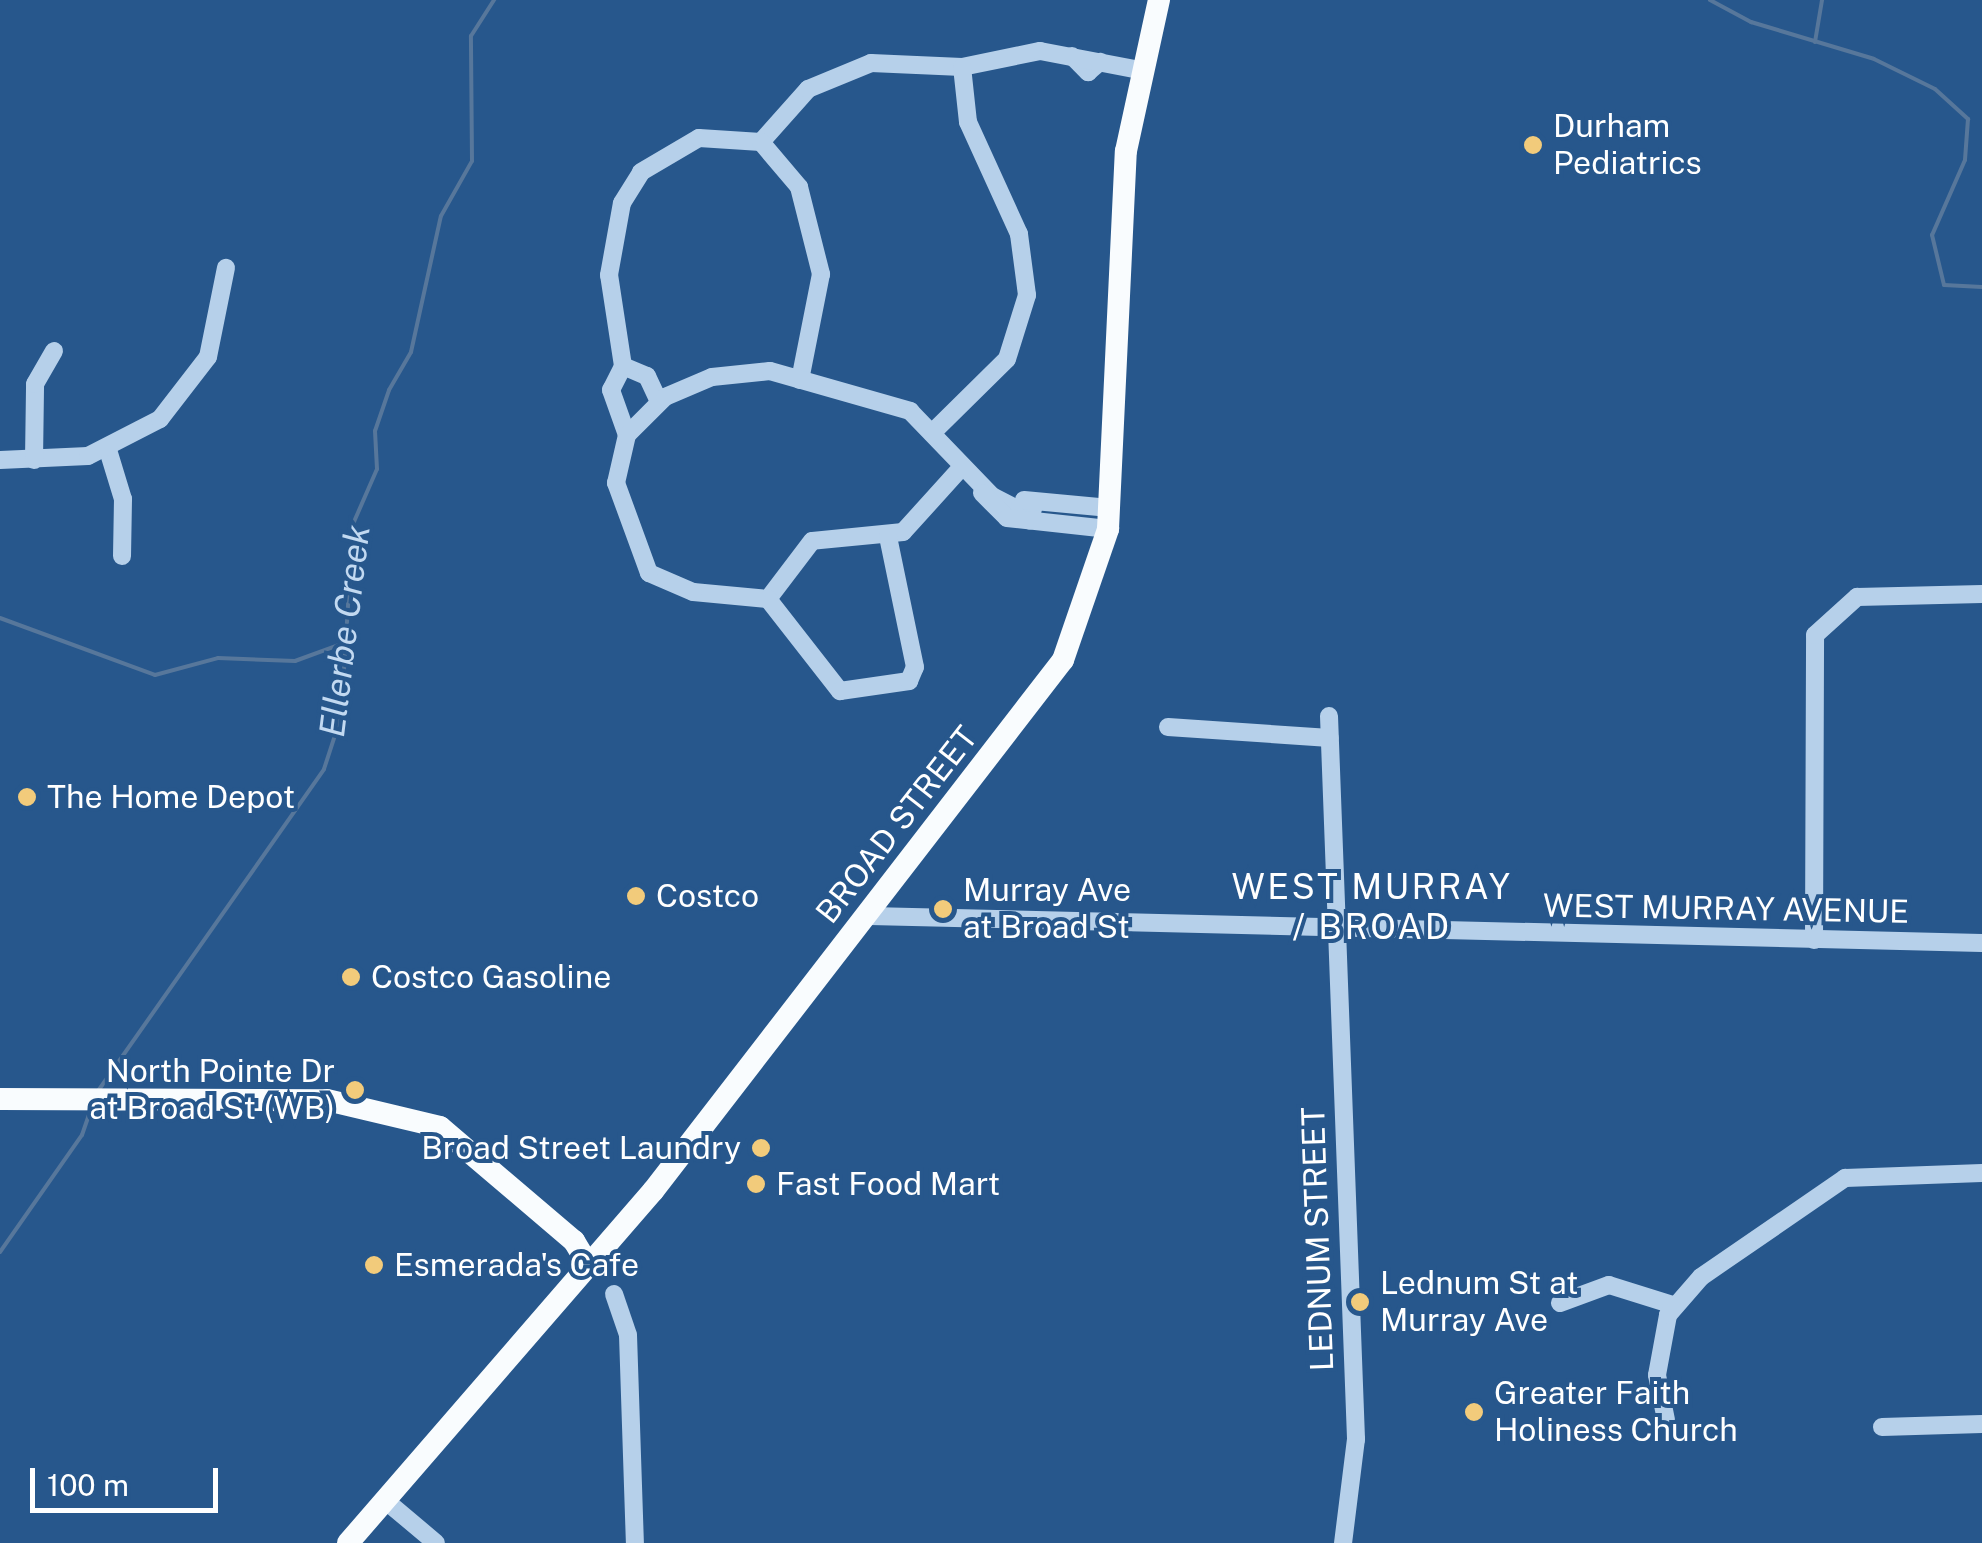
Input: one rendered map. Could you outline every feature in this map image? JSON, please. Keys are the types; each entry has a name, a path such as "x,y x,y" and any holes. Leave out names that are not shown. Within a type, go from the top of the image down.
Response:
{"main road":[{"name":"BROAD STREET","path":"348,1543 588,1264 870,916 1063,660 1109,519 1120,222 1140,70 1159,0"},
{"path":"0,1100 327,1100 414,1121 588,1264"}],"street":[{"path":"761,142 808,89 842,71 962,66 1029,52 1140,70"},
{"path":"932,433 1007,359 1027,295 1018,234 968,122 962,66"},
{"path":"800,380 820,302 818,246 792,173 761,142 700,138 633,180 609,275 623,366 610,390 627,434 617,497 649,572 694,592 768,600 840,692 901,685 915,667 888,537"},
{"path":"0,460 34,460 108,450 160,419 196,381 220,323 226,268"},
{"path":"34,460 35,384 54,351"},
{"path":"623,366 646,376 660,402"},
{"path":"627,434 660,402 729,374 800,380 902,407 932,433 960,469 981,488 1032,512"},
{"path":"108,450 123,499 122,556"},
{"path":"768,600 824,534 888,537 912,526 960,469"},
{"path":"981,488 985,505 1009,512 1109,519"},
{"path":"1814,940 1815,635 1858,596 1982,594"},
{"name":"LEDNUM STREET","path":"1329,716 1356,1439 1344,1543"},
{"path":"1168,727 1330,738"},
{"name":"WEST MURRAY AVENUE","path":"870,916 1337,932 1982,944"},
{"path":"1666,1420 1658,1359 1673,1305 1832,1183 1982,1173"},
{"path":"1560,1303 1609,1285 1673,1305"},
{"path":"614,1294 628,1335 635,1543"},
{"path":"1882,1427 1982,1424"},
{"path":"386,1501 436,1543"}],"waterway":[{"name":"Ellerbe Creek","path":"98,1091 324,769 341,717 353,524 377,469 375,431 389,390 411,352 441,216 472,161 471,36 494,0"},
{"name":"Ellerbe Creek","path":"1710,0 1751,22 1874,59 1935,89 1968,119 1965,160 1932,235 1944,285 1982,287"},
{"path":"1815,42 1822,0"},
{"path":"0,618 155,675 218,658 295,661 344,643"},
{"name":"Ellerbe Creek","path":"0,1252 82,1135 91,1109"}],"place":[{"name":"Durham Pediatrics","path":"1533,145"},
{"name":"The Home Depot","path":"27,797"},
{"name":"Costco","path":"636,896"},
{"name":"Murray Ave at Broad St","path":"943,909"},
{"name":"Costco Gasoline","path":"351,977"},
{"name":"North Pointe Dr at Broad St (WB)","path":"355,1090"},
{"name":"Broad Street Laundry","path":"761,1148"},
{"name":"Fast Food Mart","path":"756,1184"},
{"name":"Esmerada's Cafe","path":"374,1265"},
{"name":"Lednum St at Murray Ave","path":"1360,1302"},
{"name":"Greater Faith Holiness Church","path":"1474,1412"}],"district":[{"name":"WEST MURRAY / BROAD","path":"1372,907"}]}
